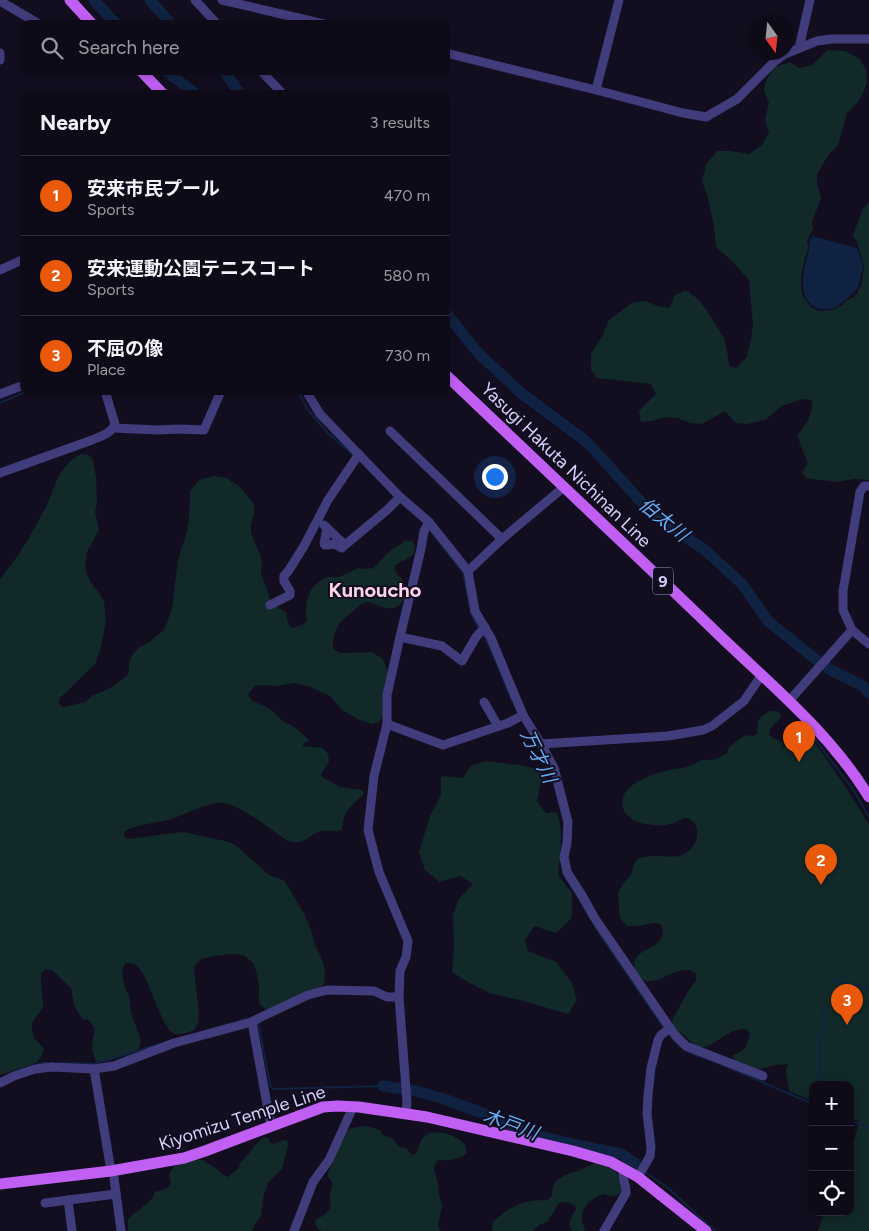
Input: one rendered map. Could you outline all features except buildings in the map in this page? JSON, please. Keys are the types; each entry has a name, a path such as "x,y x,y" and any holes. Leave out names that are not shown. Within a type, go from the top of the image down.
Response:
{"main road":[{"path":"70,0 88,20"},
{"path":"144,75 159,90"},
{"name":"Yasugi Hakuta Nichinan Line","path":"450,379 761,676 792,697 844,761 869,797"},
{"name":"Kiyomizu Temple Line","path":"0,1184 112,1171 184,1158 205,1152 323,1107 353,1107 427,1117 612,1162 638,1177 706,1231"}],"street":[{"path":"195,0 213,20"},
{"path":"222,0 245,2 310,20"},
{"path":"596,90 619,0"},
{"path":"799,48 810,0"},
{"path":"0,1 32,20"},
{"path":"450,55 683,113 706,117 737,98 775,61 785,54 817,41 869,39"},
{"path":"0,53 0,60"},
{"path":"265,75 279,90"},
{"path":"0,270 20,261"},
{"path":"0,394 20,386"},
{"path":"106,395 115,424 114,428"},
{"path":"0,473 92,440 114,428 204,430 219,395"},
{"path":"308,395 320,414 357,457 398,499 427,525 468,571 475,611 482,630 491,638 523,715 542,744 554,768 568,822 564,857 567,872 594,917 670,1028 686,1046 763,1076"},
{"path":"390,431 502,539"},
{"path":"270,605 290,595 290,591 284,581 284,576 328,500 357,457"},
{"path":"869,486 864,486 860,492 843,591 843,610 851,632 869,644"},
{"path":"468,571 502,539 564,487"},
{"path":"318,520 345,545 398,499"},
{"path":"406,1114 407,1102 399,997 400,971 406,957 408,941 379,872 368,830 374,776 387,724 387,694 427,525"},
{"path":"327,528 324,544 335,544 342,548"},
{"path":"400,637 442,646 462,661 482,630"},
{"path":"792,697 851,632"},
{"path":"542,744 668,736 703,730 712,726 744,701 761,676"},
{"path":"484,702 498,726"},
{"path":"387,724 443,745 508,723 523,715"},
{"path":"0,1083 35,1069 52,1067 94,1069 114,1066 174,1042 252,1022 308,994 328,990 374,992 387,997 399,997"},
{"path":"252,1022 271,1126"},
{"path":"638,1177 650,1156 648,1095 651,1068 658,1040 670,1028"},
{"path":"94,1069 121,1231"},
{"path":"294,1231 313,1182 329,1160 353,1107"},
{"path":"604,1231 626,1193 622,1174 624,1168"},
{"path":"45,1203 116,1194"},
{"path":"68,1200 72,1231"}],"green space":[{"path":"828,50 845,51 860,59 866,70 867,82 857,103 847,113 838,145 829,154 817,174 821,198 812,222 813,229 807,240 808,248 801,277 803,297 812,308 819,311 833,310 854,297 862,283 864,266 853,235 863,209 869,202 869,480 854,479 836,482 806,478 802,472 808,463 798,435 807,423 812,400 802,399 782,406 765,420 747,424 736,423 725,411 702,424 665,417 641,422 639,411 656,394 651,384 597,378 591,369 591,354 609,320 632,303 646,301 657,306 669,308 675,295 686,290 699,300 724,338 729,366 736,368 747,357 753,325 749,280 716,247 714,226 702,181 706,165 717,151 749,154 762,145 769,132 765,121 769,103 764,91 766,80 775,67 790,62 799,68 812,65"},
{"path":"81,454 89,455 93,460 97,502 95,512 99,530 87,552 85,569 91,583 104,602 106,620 101,647 95,664 60,698 59,703 64,707 85,702 127,676 129,662 133,654 164,630 172,609 178,560 187,531 190,491 199,480 214,476 226,478 239,486 254,504 251,533 262,560 261,574 270,600 274,605 286,612 289,626 293,628 307,621 307,600 311,590 318,582 327,577 339,577 359,568 374,568 388,553 404,541 412,541 415,546 414,554 395,565 395,570 406,588 405,597 402,602 396,607 391,608 370,602 360,605 340,623 334,638 333,649 340,653 372,652 383,659 388,673 383,715 379,722 372,724 357,719 341,709 330,696 295,683 276,686 260,685 254,687 248,694 253,701 270,709 309,740 303,743 303,746 323,748 328,754 329,761 321,775 323,778 340,787 362,790 363,795 346,813 342,830 321,831 302,841 293,842 286,840 242,810 224,803 216,803 168,820 140,825 124,832 125,838 129,839 183,832 225,841 239,848 269,875 285,881 304,914 322,959 325,972 324,984 320,989 269,1010 264,1009 260,1004 256,971 253,963 247,958 240,955 228,955 202,959 194,967 199,1016 198,1024 194,1030 175,1034 165,1024 142,972 135,964 126,963 122,973 125,989 129,995 131,1013 141,1040 139,1048 131,1054 104,1062 96,1061 92,1045 95,1029 89,1020 82,1019 74,1005 71,988 52,970 46,969 41,973 43,1006 32,1023 34,1037 44,1050 41,1057 36,1063 0,1075 0,579 30,536 65,466"},
{"path":"770,711 777,711 781,714 780,718 770,729 769,735 783,743 781,749 807,732 844,784 869,825 869,1231 818,1231 824,1216 854,1216 854,1140 859,1121 854,1119 854,1081 809,1081 809,1099 789,1091 786,1072 788,1064 759,1069 739,1064 733,1058 733,1055 744,1049 747,1045 750,1033 746,1029 732,1032 711,1045 699,1048 673,1026 672,1019 689,989 696,981 696,974 690,970 682,970 655,980 644,980 636,971 634,963 642,952 660,940 663,933 661,924 627,926 620,918 618,893 624,882 631,875 637,859 651,856 672,857 682,855 695,844 697,835 695,823 687,818 671,824 655,825 638,822 631,818 623,806 625,793 635,783 650,776 664,771 687,767 702,760 712,760 721,757 727,753 729,747 745,735 753,736 757,734 759,720"},
{"path":"485,761 543,770 547,780 540,786 537,801 546,813 557,812 561,835 558,875 572,893 572,918 556,933 534,926 525,941 528,951 556,962 572,983 577,1000 568,1014 492,994 452,972 454,947 453,915 459,899 473,884 460,876 440,882 425,870 419,852 430,816 441,795 441,776 463,778 471,766"},
{"path":"367,1126 380,1130 384,1136 392,1138 399,1147 406,1148 414,1155 424,1137 435,1132 453,1136 465,1145 467,1153 464,1155 453,1160 438,1160 435,1164 434,1170 442,1206 438,1226 441,1231 322,1231 317,1228 315,1221 325,1214 330,1207 332,1184 328,1177 328,1172 345,1133 351,1128"},
{"path":"264,1137 268,1138 272,1144 287,1140 288,1145 282,1169 268,1183 264,1193 261,1216 252,1231 128,1231 128,1220 132,1215 152,1199 155,1192 169,1187 171,1183 169,1174 174,1166 196,1159 203,1160 228,1177 239,1168 240,1163 257,1142"},
{"path":"597,1162 609,1166 616,1172 623,1192 613,1196 603,1194 588,1203 582,1214 585,1231 572,1231 570,1223 576,1209 575,1206 567,1202 560,1202 547,1222 539,1225 533,1231 492,1231 493,1222 506,1211 526,1202 548,1200 552,1196 556,1181 565,1175"}],"water":[{"path":"812,236 857,248 862,262 863,269 858,288 834,308 819,309 815,307 806,298 804,292 804,271"}],"waterway":[{"path":"94,0 112,20"},
{"name":"伯太川","path":"150,0 168,20"},
{"path":"171,75 191,90"},
{"name":"伯太川","path":"227,75 237,90"},
{"name":"伯太川","path":"450,318 479,354 521,393 587,442 652,514 705,550 742,584 769,622 829,669 863,686 869,693"},
{"name":"万才川","path":"0,403 20,394"},
{"name":"万才川","path":"300,395 308,410 328,433 353,455"},
{"name":"万才川","path":"428,528 463,573 471,613 479,629"},
{"name":"万才川","path":"483,635 512,701"},
{"path":"808,730 854,791 869,817"},
{"name":"万才川","path":"541,753 551,771"},
{"name":"万才川","path":"554,783 559,805"},
{"name":"万才川","path":"566,878 588,914"},
{"name":"万才川","path":"594,925 664,1028"},
{"path":"830,980 869,988"},
{"path":"819,1077 823,1004"},
{"path":"215,1028 253,1017"},
{"path":"258,1022 270,1084 273,1089 383,1086"},
{"name":"万才川","path":"672,1038 680,1046 693,1054 809,1102"},
{"path":"60,1063 93,1064 160,1044"},
{"path":"38,1064 53,1063"},
{"name":"木戸川","path":"383,1086 416,1091 444,1099 496,1118 531,1134 622,1154 637,1165"},
{"name":"万才川","path":"854,1122 869,1128"},
{"name":"木戸川","path":"647,1173 668,1188 715,1231"}],"place":[{"name":"安来市民プール","path":"799,762"},
{"name":"安来運動公園テニスコート","path":"821,885"},
{"name":"不屈の像","path":"847,1025"}],"district":[{"name":"Kunoucho","path":"375,590"}]}
